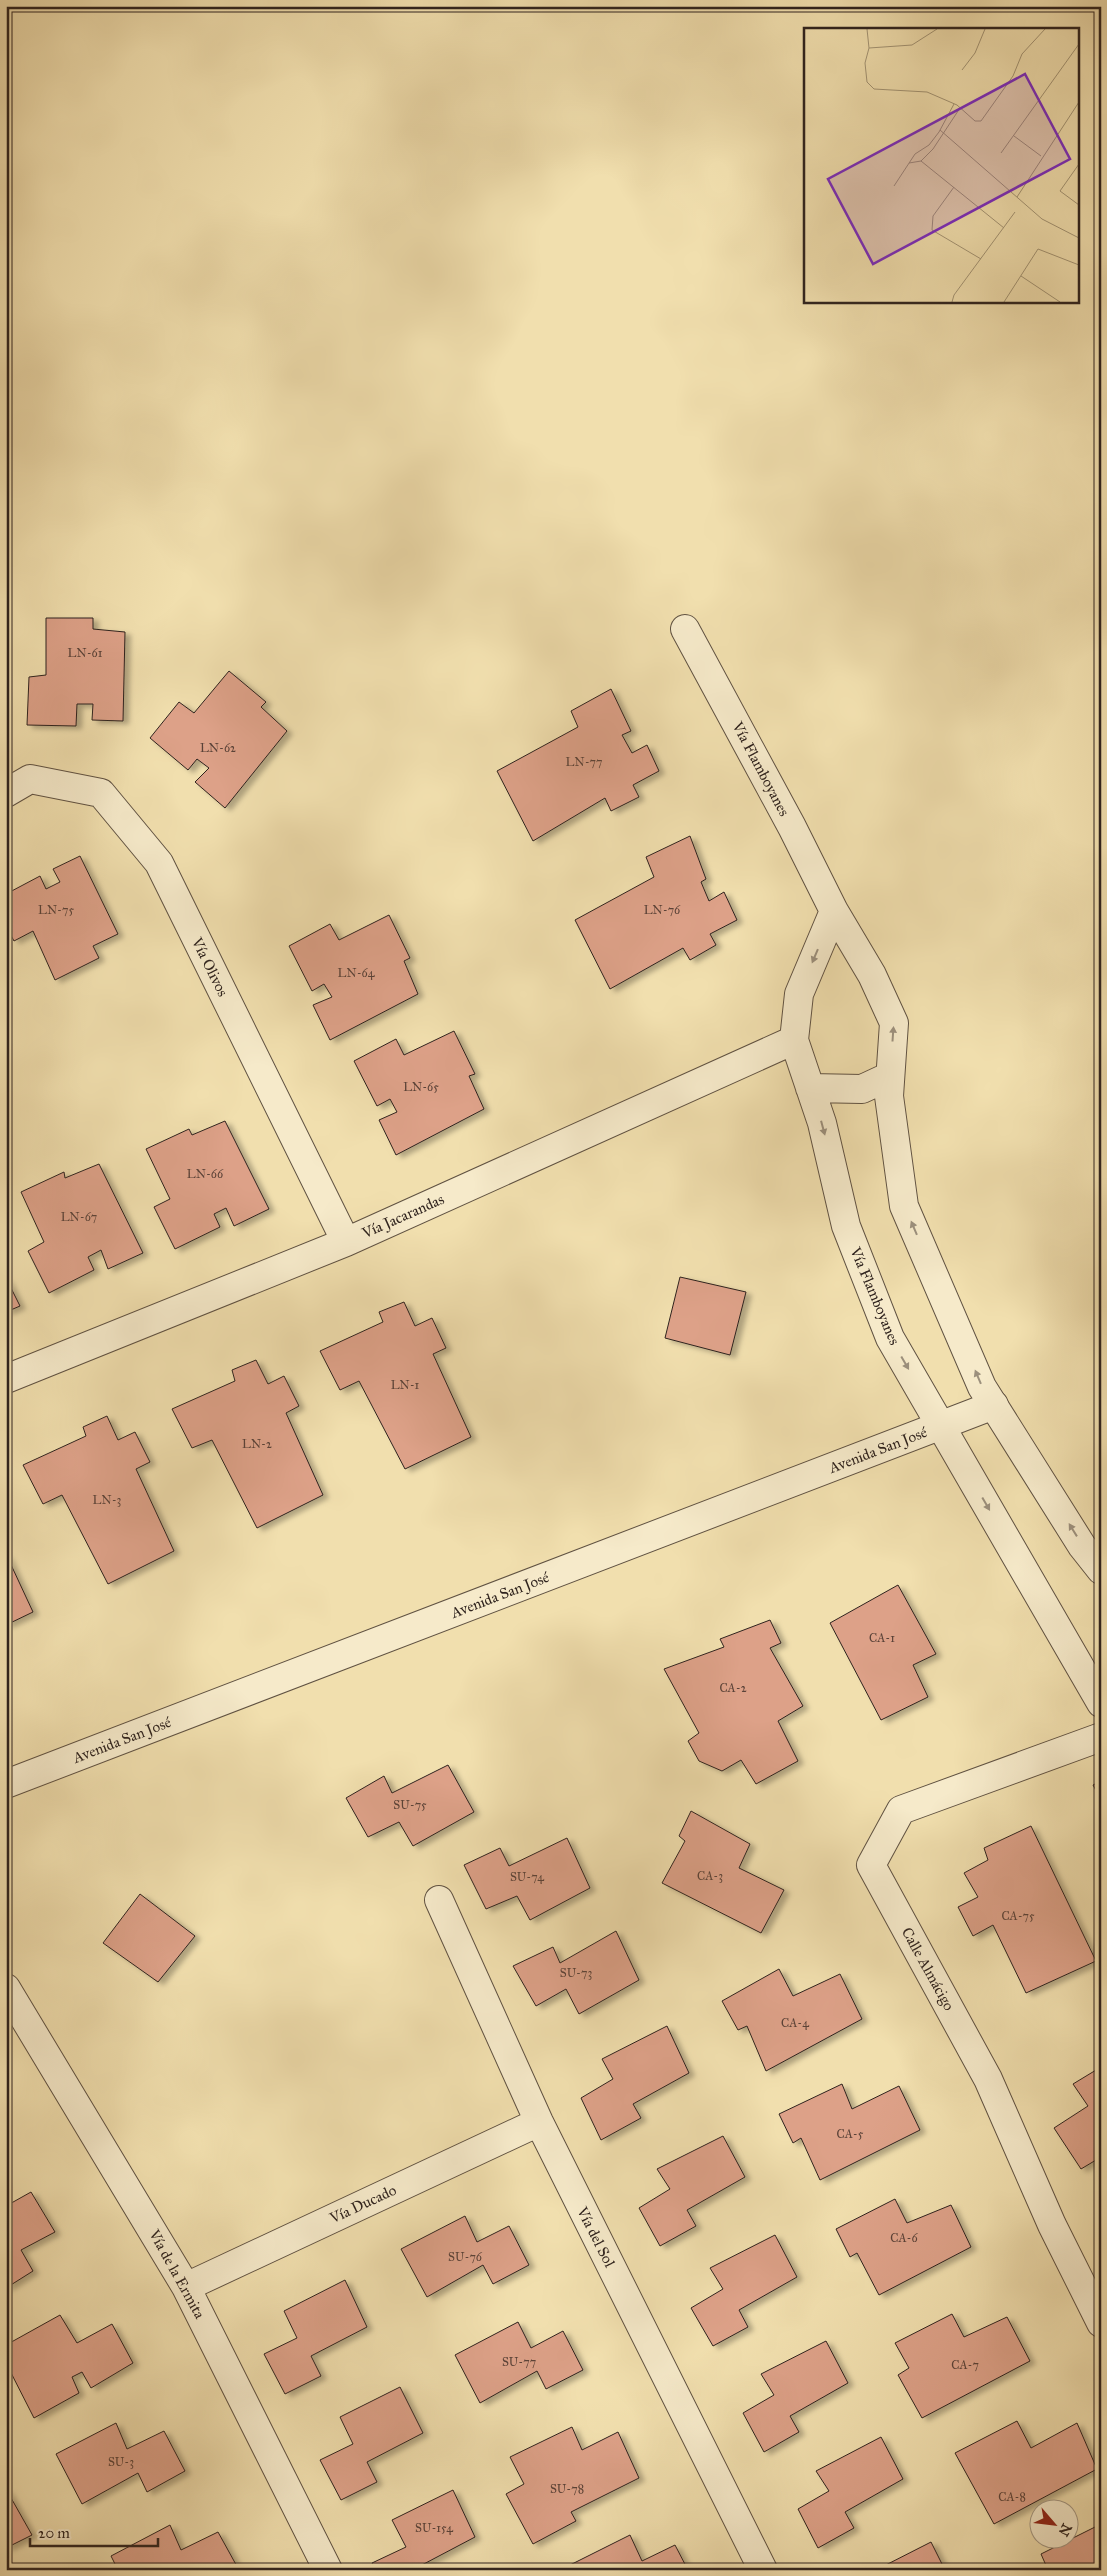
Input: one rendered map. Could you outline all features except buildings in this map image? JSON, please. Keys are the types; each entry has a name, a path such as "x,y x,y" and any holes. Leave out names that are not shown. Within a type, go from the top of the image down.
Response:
{"street":[{"name":"Vía Flamboyanes","path":"685,629 792,827 834,911 872,975 894,1023 889,1096 904,1206 982,1387 1082,1546 1101,1570"},
{"name":"Vía Olivos","path":"6,793 30,779 101,793 159,863 346,1242"},
{"name":"Vía Flamboyanes","path":"834,911 800,994 794,1040 822,1124 846,1226 890,1338 1101,1703"},
{"name":"Vía Jacarandas","path":"6,1379 346,1242 794,1040"},
{"path":"810,1088 862,1089 890,1076"},
{"name":"Avenida San José","path":"6,1784 994,1405"},
{"name":"Calle Almácigo","path":"1101,1738 901,1810 871,1865 988,2079 1052,2225 1101,2323"},
{"name":"Vía del Sol","path":"439,1900 539,2122 763,2570"},
{"name":"Vía de la Ermita","path":"6,1988 186,2287 328,2570"},
{"name":"Vía Ducado","path":"186,2287 539,2122"}]}
